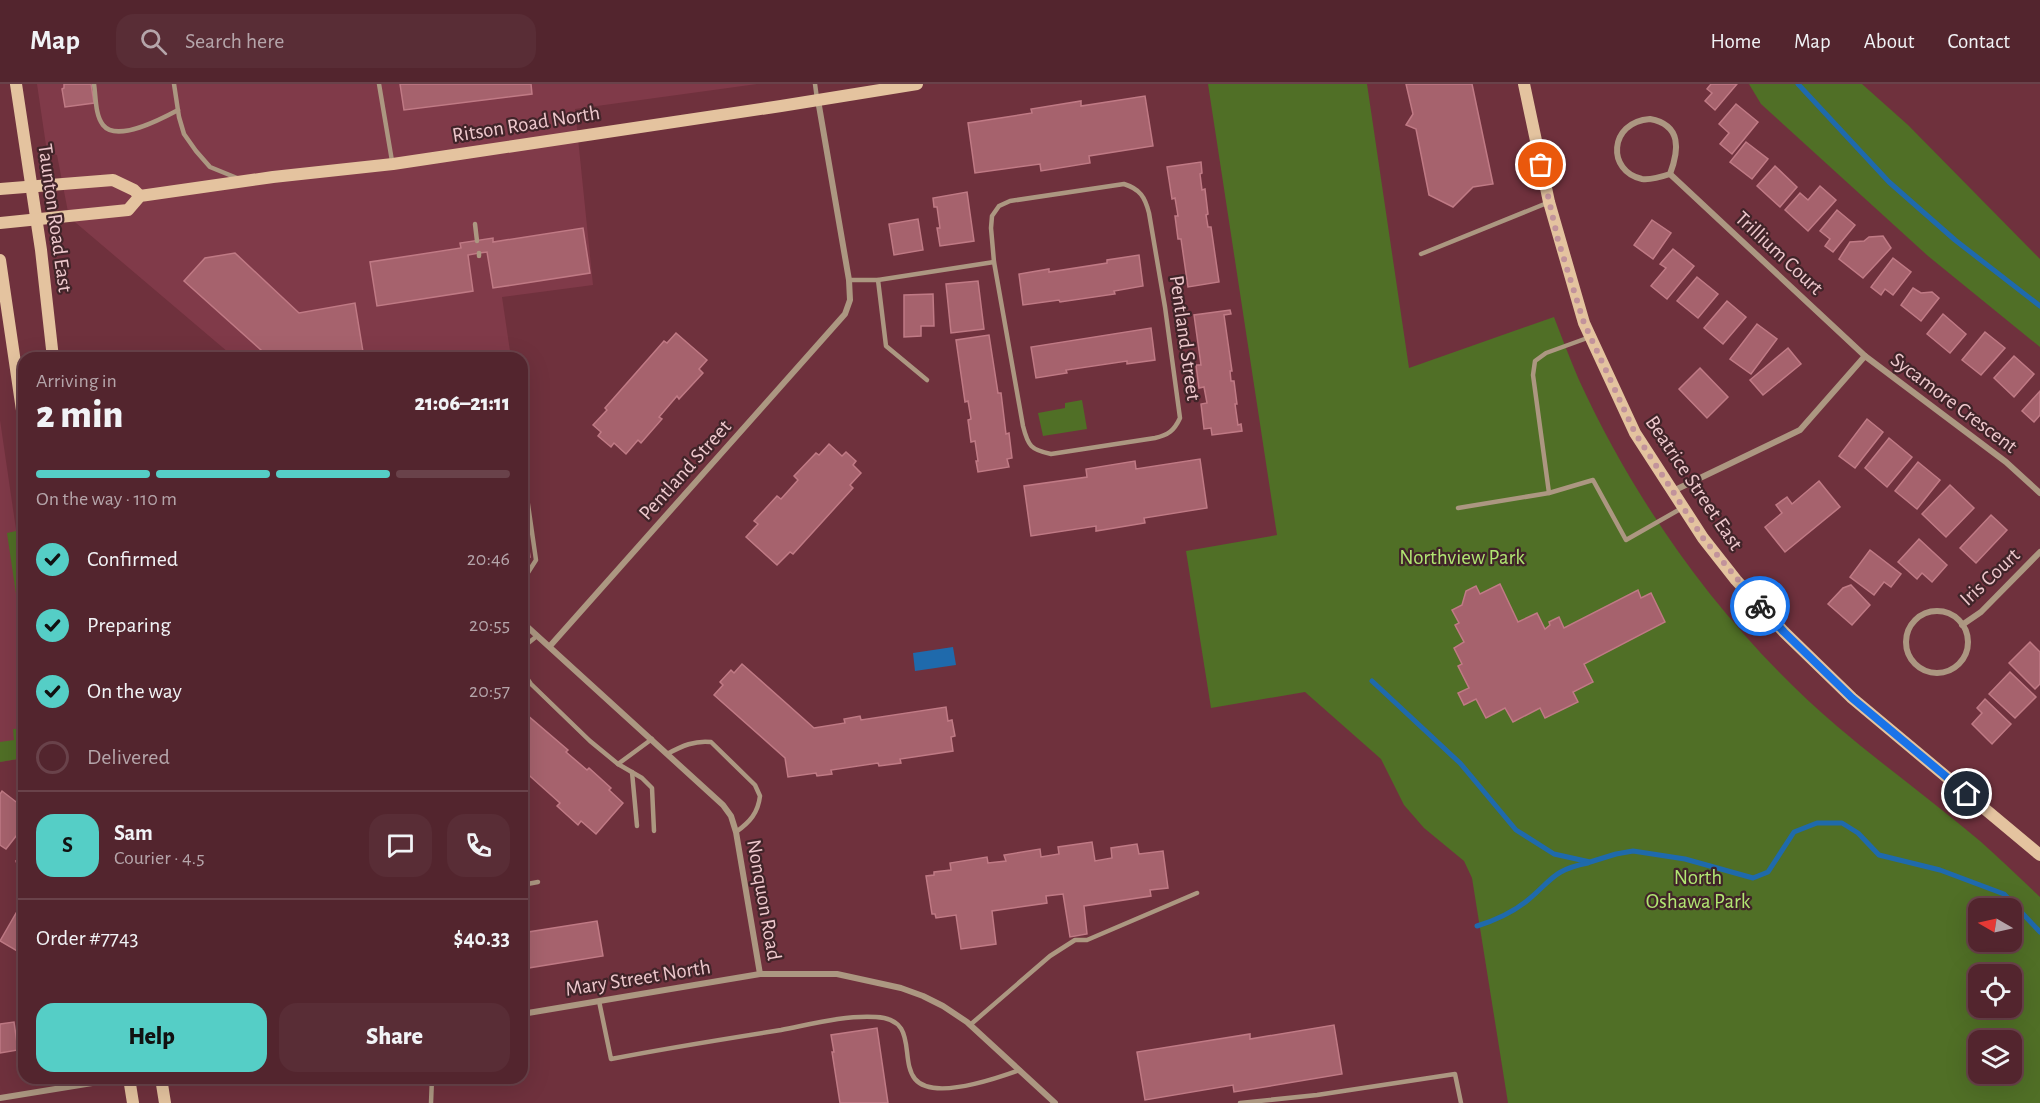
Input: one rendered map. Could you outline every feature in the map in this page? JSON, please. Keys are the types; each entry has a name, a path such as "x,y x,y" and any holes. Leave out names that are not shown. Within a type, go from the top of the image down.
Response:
{"main road":[{"name":"Taunton Road East","path":"16,84 52,352"},
{"name":"Ritson Road North","path":"0,223 128,210 140,196 393,164 917,84"},
{"name":"Beatrice Street East","path":"1524,84 1549,202 1584,323 1635,433 1703,538 1736,580 1784,632 1843,690 2040,855"},
{"path":"0,189 113,180 134,190 140,196"},
{"path":"0,260 18,383"},
{"path":"130,1084 133,1103"},
{"path":"162,1084 165,1103"}],"street":[{"name":"Pentland Street","path":"550,646 845,314 850,300 849,280 818,100"},
{"path":"1640,120 1656,120 1674,135 1677,153 1670,174 1644,179 1625,170 1619,160 1617,148 1619,138 1631,123 1640,120"},
{"name":"Trillium Court","path":"1670,174 1865,356"},
{"name":"Sycamore Crescent","path":"1673,492 1800,430 1865,356 2006,462 2040,493"},
{"name":"Iris Court","path":"1962,625 1981,612 2040,552"},
{"name":"Iris Court","path":"1939,611 1955,617 1962,625 1967,640 1963,658 1956,666 1936,673 1917,666 1910,658 1906,640 1911,625 1918,617 1928,612 1939,611"},
{"name":"Nonquon Road","path":"528,628 652,739 723,805 731,816 736,832 760,974 837,974 880,982 923,996 943,1006 970,1025 1055,1103"},
{"name":"Mary Street North","path":"528,1013 760,974"},
{"path":"0,1098 86,1084"}],"lane":[{"path":"94,84 98,115 104,127 111,130 130,130 149,125 178,110"},
{"path":"174,84 184,134 196,151 210,167 245,181"},
{"path":"379,84 393,164"},
{"path":"815,84 818,100"},
{"name":"Pentland Street","path":"1124,184 1137,188 1145,200 1149,213 1165,307 1179,406 1176,427 1167,435 1155,438 1051,454 1032,447 1026,439 1023,426 994,262 992,216 999,206 1010,201 1124,184"},
{"path":"1421,254 1549,202"},
{"path":"475,224 477,241"},
{"path":"849,280 878,280 994,262"},
{"path":"878,280 886,345 927,380"},
{"path":"1550,493 1533,375 1535,361 1546,353 1590,337"},
{"path":"1458,508 1550,493 1593,480 1626,540 1683,508"},
{"path":"528,505 536,560 528,573"},
{"path":"528,643 537,636"},
{"path":"528,679 590,741 652,788 654,831"},
{"path":"618,764 652,739"},
{"path":"667,754 683,745 711,742 755,785 760,796 757,812 736,832"},
{"path":"632,772 637,826"},
{"path":"528,884 538,882"},
{"path":"970,1025 1050,956 1075,940 1087,940 1197,893"},
{"path":"599,1001 611,1059 828,1022 874,1017 892,1021 899,1026 906,1042 912,1073 922,1085 951,1087 981,1083 1020,1070"},
{"path":"1240,1103 1317,1095 1455,1074 1461,1103"},
{"path":"431,1103 432,1084"}],"shaded area":[{"path":"37,84 757,84 575,109 593,285 502,297 510,352 228,352 69,217 57,155 47,152"},
{"path":"0,420 18,543 18,759 0,762"}],"green space":[{"path":"1208,84 1367,84 1409,368 1554,317 1579,380 1630,477 1658,523 1723,610 1759,651 1838,727 1980,841 2040,897 2040,1103 1508,1103 1472,878 1464,861 1424,828 1404,805 1381,759 1305,692 1211,708 1186,551 1277,535"},
{"path":"1749,84 1862,84 1908,125 2040,259 2040,347 1928,256 1761,104"},
{"path":"1082,400 1087,429 1043,436 1038,413 1065,408 1065,403"},
{"path":"16,531 18,544 18,607 7,533"},
{"path":"13,729 18,729 18,759 0,762 0,742 14,740"}],"water":[{"path":"953,647 956,665 915,671 913,653"}],"building":[{"path":"64,84 91,84 94,103 65,107 62,89"},
{"path":"400,84 531,84 532,94 404,110"},
{"path":"1406,84 1472,84 1493,184 1473,187 1453,207 1429,195 1416,129 1406,125 1413,114"},
{"path":"1711,84 1737,84 1715,110 1705,101 1712,93 1707,89"},
{"path":"1145,96 1153,146 1089,156 1090,163 1041,171 1040,164 975,173 968,123 1032,113 1031,109 1081,101 1081,106"},
{"path":"1736,104 1758,122 1732,154 1720,144 1729,133 1719,124"},
{"path":"1746,142 1768,159 1752,179 1730,162"},
{"path":"1201,162 1202,190 1205,189 1208,214 1206,215 1208,227 1211,227 1219,282 1188,287 1181,239 1178,239 1175,198 1172,199 1167,167"},
{"path":"1775,166 1797,187 1780,207 1757,186"},
{"path":"1820,186 1836,200 1808,231 1785,210 1800,193 1808,200"},
{"path":"967,192 974,241 940,246 937,207 934,207 933,198"},
{"path":"1837,210 1855,225 1833,252 1825,246 1830,239 1820,231"},
{"path":"918,219 923,250 894,255 889,224"},
{"path":"1652,220 1671,233 1653,259 1634,245"},
{"path":"583,228 590,273 493,288 487,252 479,253 468,255 473,291 377,306 370,262 461,248 460,243 493,238 493,242"},
{"path":"1883,236 1891,248 1863,278 1839,259 1850,242"},
{"path":"1673,249 1694,266 1667,299 1651,286 1666,268 1660,264"},
{"path":"235,253 299,313 355,303 363,352 263,352 184,281 205,258"},
{"path":"1139,255 1143,286 1114,291 1115,294 1023,305 1019,274 1107,263 1107,260"},
{"path":"1893,258 1911,272 1893,295 1885,289 1881,295 1871,287"},
{"path":"1697,277 1718,294 1698,318 1677,301"},
{"path":"978,281 984,329 951,333 946,284"},
{"path":"1913,288 1921,293 1932,292 1939,298 1921,321 1901,305"},
{"path":"933,294 934,326 921,326 921,336 904,337 904,295"},
{"path":"1727,301 1746,317 1723,344 1704,328"},
{"path":"1230,310 1231,314 1224,315 1232,371 1230,371 1231,381 1234,381 1238,425 1241,424 1242,431 1212,435 1211,428 1204,429 1201,404 1207,403 1204,387 1199,388 1196,365 1201,365 1194,315"},
{"path":"1943,314 1966,334 1950,353 1927,334"},
{"path":"1757,324 1777,339 1751,374 1730,359"},
{"path":"1151,328 1155,360 1127,364 1127,361 1066,370 1067,373 1036,378 1031,347"},
{"path":"1985,332 2005,348 1981,375 1962,360"},
{"path":"676,333 707,360 699,369 703,373 679,399 677,396 659,417 662,419 641,443 638,440 626,454 614,443 611,447 598,436 601,432 593,425 607,410 605,408 664,341 667,343"},
{"path":"989,335 998,393 1001,393 1006,434 1009,433 1012,458 1007,459 1009,467 978,472 975,441 971,442 968,420 971,419 968,401 965,402 956,340"},
{"path":"1788,348 1801,364 1763,395 1750,380"},
{"path":"2014,356 2034,374 2014,397 1994,378"},
{"path":"1700,368 1728,397 1707,418 1679,389"},
{"path":"2040,391 2040,415 2034,422 2022,411"},
{"path":"1867,419 1883,432 1855,468 1839,456"},
{"path":"1889,438 1912,457 1887,487 1865,468"},
{"path":"829,444 842,456 846,452 856,461 853,465 861,473 850,485 853,488 793,554 790,552 777,565 746,537 758,524 754,521 777,496 781,499 798,480 794,476 816,453 819,455"},
{"path":"1200,459 1207,508 1144,518 1145,523 1096,531 1096,526 1031,536 1024,486 1087,477 1086,469 1135,461 1136,469"},
{"path":"1918,462 1940,480 1917,509 1895,491"},
{"path":"1819,481 1840,507 1785,552 1765,527 1782,513 1776,505 1787,497 1792,504"},
{"path":"1950,485 1974,508 1946,537 1922,514"},
{"path":"1991,515 2007,530 1976,563 1960,548"},
{"path":"1919,539 1947,565 1932,582 1922,573 1917,579 1898,562"},
{"path":"1870,550 1901,574 1891,587 1884,582 1874,595 1850,577"},
{"path":"1500,584 1518,622 1537,613 1545,629 1550,625 1549,622 1559,617 1564,628 1638,590 1641,598 1651,593 1665,622 1584,664 1593,682 1573,692 1578,702 1545,718 1540,708 1513,722 1505,708 1486,718 1476,699 1464,705 1458,693 1469,688 1458,666 1462,664 1454,648 1464,642 1455,625 1459,623 1452,610 1462,605 1466,591 1476,586 1480,594"},
{"path":"1851,585 1870,605 1852,625 1828,604 1843,588"},
{"path":"2030,642 2040,652 2040,684 2035,689 2009,663"},
{"path":"742,664 814,728 845,723 844,719 860,716 861,720 946,707 948,721 952,720 955,736 951,737 953,751 900,759 901,763 879,766 878,763 831,770 832,774 817,776 816,773 788,777 785,758 714,695 723,685 720,682 731,670 734,673"},
{"path":"2010,672 2036,697 2015,718 1989,694"},
{"path":"1985,699 2011,724 1992,744 1972,724 1982,713 1977,708"},
{"path":"528,716 568,750 566,752 587,770 589,768 611,788 609,790 623,803 596,834 581,821 578,825 557,806 560,803 528,774"},
{"path":"2,791 18,803 18,834 6,849 0,845 0,794"},
{"path":"1092,842 1095,861 1112,858 1111,848 1137,844 1139,854 1163,851 1168,888 1150,890 1151,896 1084,906 1087,934 1070,937 1063,894 1046,896 1047,903 992,911 996,944 961,949 956,915 936,918 935,914 932,914 926,876 934,875 934,872 951,870 950,863 987,857 988,863 1006,861 1004,855 1040,849 1041,857 1059,854 1058,847"},
{"path":"18,910 18,952 0,941"},
{"path":"597,921 603,956 528,968 528,932"},
{"path":"14,1022 18,1050 0,1053 0,1024"},
{"path":"1334,1025 1342,1074 1234,1092 1233,1085 1145,1100 1137,1052 1250,1034 1250,1039"},
{"path":"877,1028 888,1103 840,1103 831,1035"}],"waterway":[{"path":"1798,84 1889,182 1955,240 2040,306"},
{"path":"1372,681 1460,763 1516,830 1554,854 1590,862 1633,851 1685,859 1753,878 1768,872 1794,832 1817,823 1842,823 1858,833 1879,855 1940,870 2004,894 2040,932"},
{"path":"1477,926 1516,909 1560,872 1588,863"}],"way so far":[{"path":"1541,165 1558,240 1584,323 1635,433 1703,538 1760,606"}],"route":[{"path":"1760,606 1852,698 1967,794"}],"park label":[{"name":"Northview Park","path":"1462,557"},
{"name":"North Oshawa Park","path":"1698,889"}]}
